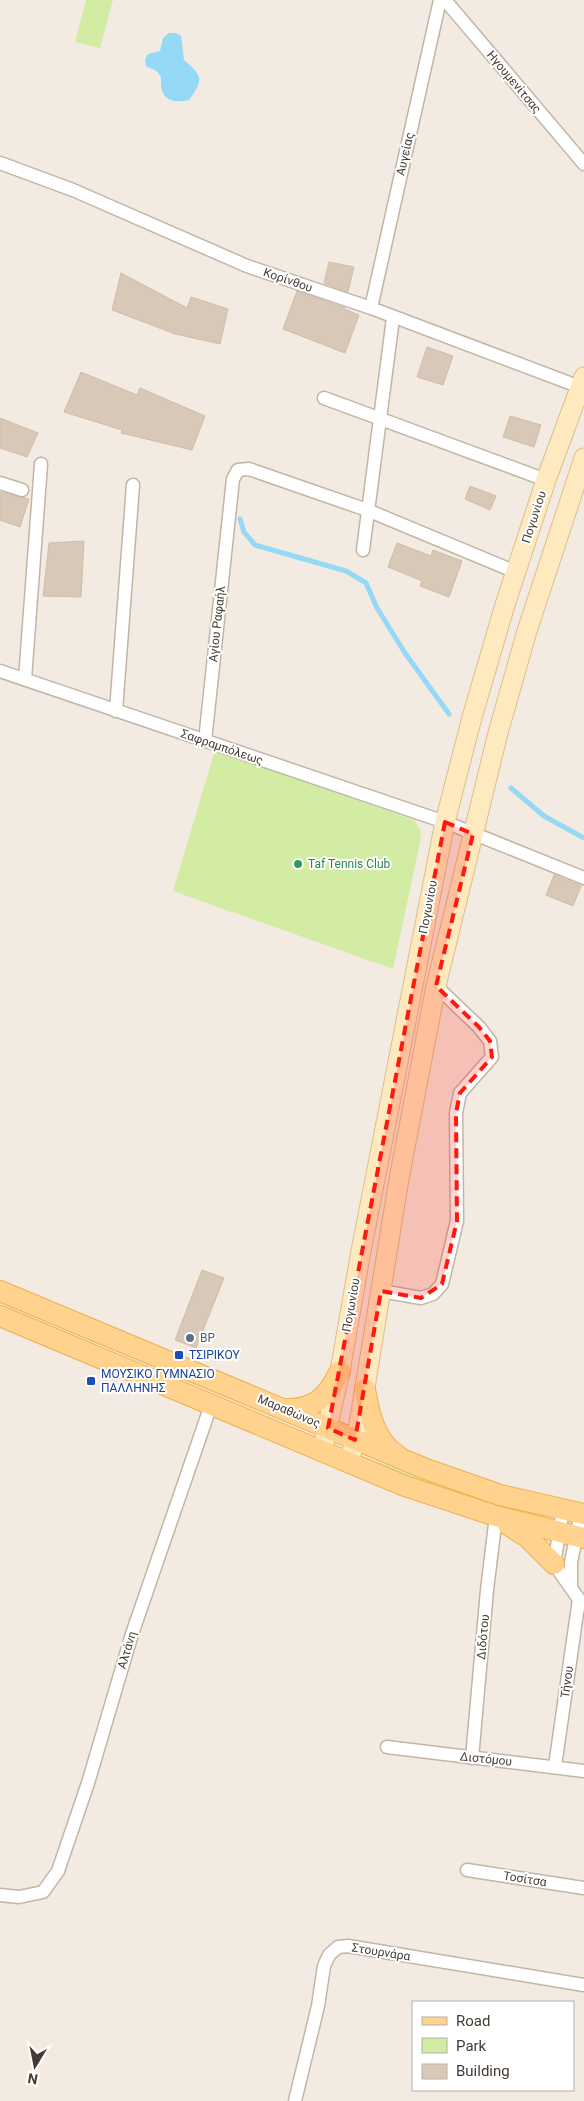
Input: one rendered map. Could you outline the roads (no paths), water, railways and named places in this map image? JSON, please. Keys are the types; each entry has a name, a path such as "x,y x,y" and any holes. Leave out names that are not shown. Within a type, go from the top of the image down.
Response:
{"main road":[{"name":"Πογωνίου","path":"322,1451 340,1371 361,1251 444,822 471,721 516,572 546,480 582,382"},
{"name":"Πογωνίου","path":"349,1463 355,1440 399,1179 436,986 513,679 584,458"},
{"name":"Μαραθώνος","path":"0,1291 412,1464 500,1494 576,1512"},
{"name":"Μαραθώνος","path":"0,1316 349,1463 451,1503 573,1535"},
{"path":"283,1409 306,1408 319,1401 332,1386 340,1371"},
{"path":"364,1389 370,1414 378,1434 394,1452 412,1464"},
{"path":"496,1516 527,1537 554,1564"}],"street":[{"name":"Αυγείας","path":"371,308 440,0"},
{"name":"Ηγουμενίτσας","path":"445,0 584,164"},
{"name":"Κορίνθου","path":"0,163 73,190 247,266 582,382"},
{"path":"363,550 393,318"},
{"path":"324,398 546,480"},
{"path":"25,679 41,464"},
{"name":"Αγίου Ραφαήλ","path":"205,741 235,474 243,468 367,510"},
{"path":"0,483 22,490"},
{"path":"116,710 133,485"},
{"path":"367,510 516,572"},
{"name":"Σαφραμπόλεως","path":"0,671 444,822 473,834"},
{"path":"473,834 584,878"},
{"path":"381,1291 421,1298 433,1294 442,1284 457,1221 456,1113 460,1093 492,1057 490,1041 479,1027 436,986"},
{"name":"Αλτάνη","path":"0,1895 19,1898 43,1892 58,1871 88,1783 132,1634 211,1405"},
{"path":"570,1586 576,1512"},
{"path":"576,1512 573,1535 554,1564 581,1602"},
{"name":"Διδότου","path":"472,1758 487,1590 496,1516"},
{"name":"Τήνου","path":"554,1766 581,1602"},
{"name":"Διστόμου","path":"387,1747 584,1771"},
{"name":"Τοσίτσα","path":"467,1870 584,1888"},
{"name":"Στουρνάρα","path":"295,2101 318,2006 324,1966 329,1955 338,1947 348,1946 584,1985"}],"water":[{"path":"169,33 176,33 181,36 184,60 198,74 199,83 189,100 175,101 167,98 162,91 159,74 146,66 145,59 148,54 160,51 163,38"}],"waterway":[{"path":"240,519 244,532 255,545 346,571 366,583 377,608 405,653 449,714"},
{"path":"511,788 544,816 584,838"}],"place":[{"name":"Taf Tennis Club","path":"298,864"},
{"name":"BP","path":"190,1338"},
{"name":"ΤΣΙΡΙΚΟΥ","path":"179,1355"},
{"name":"ΜΟΥΣΙΚΟ ΓΥΜΝΑΣΙΟ ΠΑΛΛΗΝΗΣ","path":"91,1381"}]}
